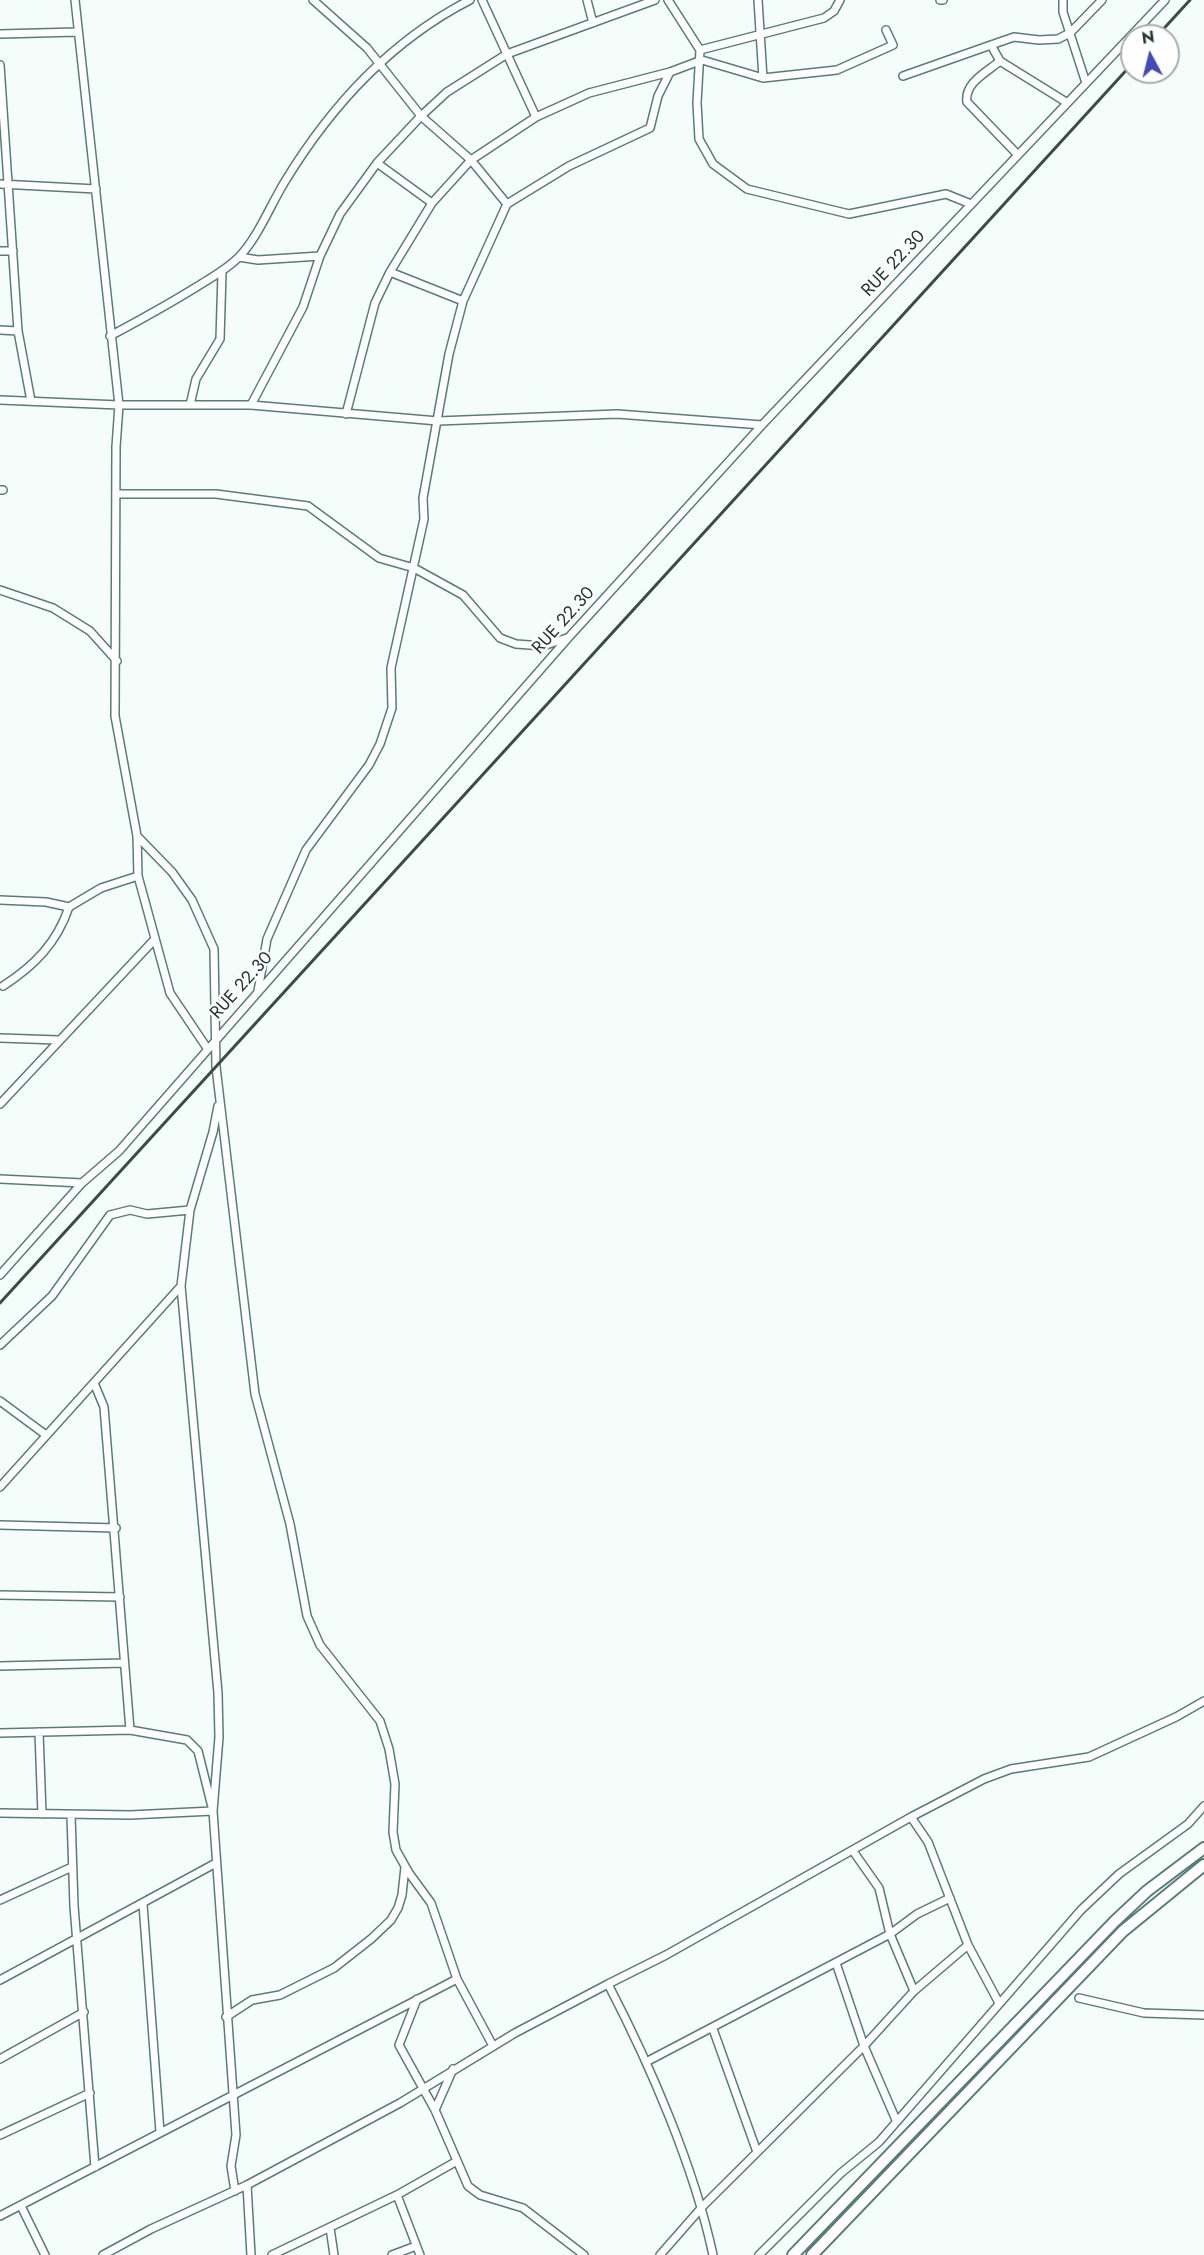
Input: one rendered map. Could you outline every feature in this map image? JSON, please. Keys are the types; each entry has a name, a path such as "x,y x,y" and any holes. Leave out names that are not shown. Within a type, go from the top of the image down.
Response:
{"main road":[{"path":"793,2255 1114,1921 1147,1891 1204,1848"},
{"path":"812,2255 1123,1931 1204,1865"}],"street":[{"path":"75,0 119,405 116,447 114,582 117,661 116,716 137,836 138,876 155,939 170,993 207,1048"},
{"path":"313,0 379,62 421,116 471,160 507,204"},
{"path":"110,336 222,273 239,257 285,182 332,113 379,62 438,17 470,0"},
{"path":"482,0 536,117"},
{"path":"587,0 593,23"},
{"path":"251,405 303,308 320,256 340,214 377,163 421,116 447,92 507,54 655,0"},
{"path":"668,0 700,50 702,60 697,103 699,139 713,164 747,189 849,214 905,200 946,194 971,204"},
{"path":"758,0 763,78"},
{"path":"700,50 824,18 834,11 840,0"},
{"path":"1063,0 1063,12 1086,83"},
{"path":"903,76 1014,37 1039,40 1058,39 1070,33 1102,0"},
{"name":"RUE 22.30","path":"0,1275 82,1183 119,1151 215,1038 569,637 762,425 1164,0"},
{"path":"346,414 375,303 390,272 432,203 471,160 536,117 589,93 670,72 702,60 763,78 849,66 893,45 886,30"},
{"path":"0,34 77,32"},
{"path":"991,45 1000,62 1066,102"},
{"path":"1000,62 970,86 966,94 967,102 1018,155"},
{"path":"0,65 7,140 4,185 13,251 18,331 31,400"},
{"path":"258,992 267,939 306,850 369,765 380,744 392,708 391,668 424,519 423,498 449,354 463,301 507,204 569,166 650,128 658,96 670,72"},
{"path":"0,133 7,140"},
{"path":"377,163 432,203"},
{"path":"4,185 96,189"},
{"path":"0,251 13,251"},
{"path":"239,257 258,260 320,256"},
{"path":"390,272 463,301"},
{"path":"190,405 196,379 220,339 222,273"},
{"path":"0,330 18,331"},
{"path":"0,400 119,405 251,405 438,421 617,414 762,425"},
{"path":"117,495 216,494 308,506 379,558 414,568 463,595 500,638 516,644 543,646 569,637"},
{"path":"0,590 53,608 90,631 117,661"},
{"path":"137,836 172,872 192,900 214,949 215,1038 219,1099 255,1394 262,1427 290,1524 307,1616 320,1646 380,1721 389,1749 395,1784 394,1841 405,1867 431,1903 457,1979 493,2046"},
{"path":"1,988 47,951 62,927 69,907 101,888 138,876"},
{"path":"0,900 46,902 69,907"},
{"path":"0,1104 155,939"},
{"path":"0,1038 58,1040"},
{"path":"219,1099 213,1132 189,1210 180,1286 218,1693 219,1737 213,1811 236,2135 231,2166 235,2192"},
{"path":"0,1179 82,1183"},
{"path":"0,1345 52,1296 110,1215 130,1210 147,1214 189,1210"},
{"path":"0,1487 180,1286"},
{"path":"94,1383 104,1407 116,1528 130,1731"},
{"path":"0,1401 46,1435"},
{"path":"0,1525 116,1528"},
{"path":"0,1595 120,1597"},
{"path":"0,1666 124,1664"},
{"path":"103,2255 152,2229 235,2192 400,2103 493,2046 666,1955 745,1909 984,1779 1011,1768 1089,1757 1176,1718 1204,1701"},
{"path":"0,1732 130,1731 187,1740 194,1744 202,1758 213,1811"},
{"path":"39,1732 42,1814"},
{"path":"759,2255 841,2173 866,2155 1081,1910 1119,1874 1188,1824 1204,1806"},
{"path":"0,1814 71,1815 213,1811"},
{"path":"71,1815 72,1867 95,2167"},
{"path":"911,1818 928,1842 968,1945 999,2003"},
{"path":"853,1851 879,1888 890,1934 914,1991"},
{"path":"0,1980 216,1863"},
{"path":"0,1900 72,1867"},
{"path":"226,2017 252,2000 280,1995 334,1968 371,1939 390,1920 398,1908 405,1867"},
{"path":"646,2062 713,2029 890,1934 917,1914 950,1898"},
{"path":"143,1904 160,2132"},
{"path":"660,2255 703,2206 864,2046 914,1991 968,1945"},
{"path":"836,1963 864,2046 896,2120"},
{"path":"0,2216 457,1979"},
{"path":"608,1984 646,2062 703,2206 713,2255"},
{"path":"1079,1998 1144,2013 1204,2015"},
{"path":"417,1999 399,2045 435,2110 468,2186 480,2195 523,2208 584,2255"},
{"path":"0,2059 84,2012"},
{"path":"713,2029 757,2152"},
{"path":"435,2110 453,2069"},
{"path":"0,2135 90,2093"},
{"path":"272,2255 397,2195 457,2161"},
{"path":"247,2185 250,2255"},
{"path":"397,2195 420,2255"},
{"path":"21,2206 45,2255"},
{"path":"330,2228 334,2255"},
{"path":"392,2255 416,2246"}],"railway":[{"path":"1168,24 1190,0"},
{"path":"0,1303 1120,77"}]}
